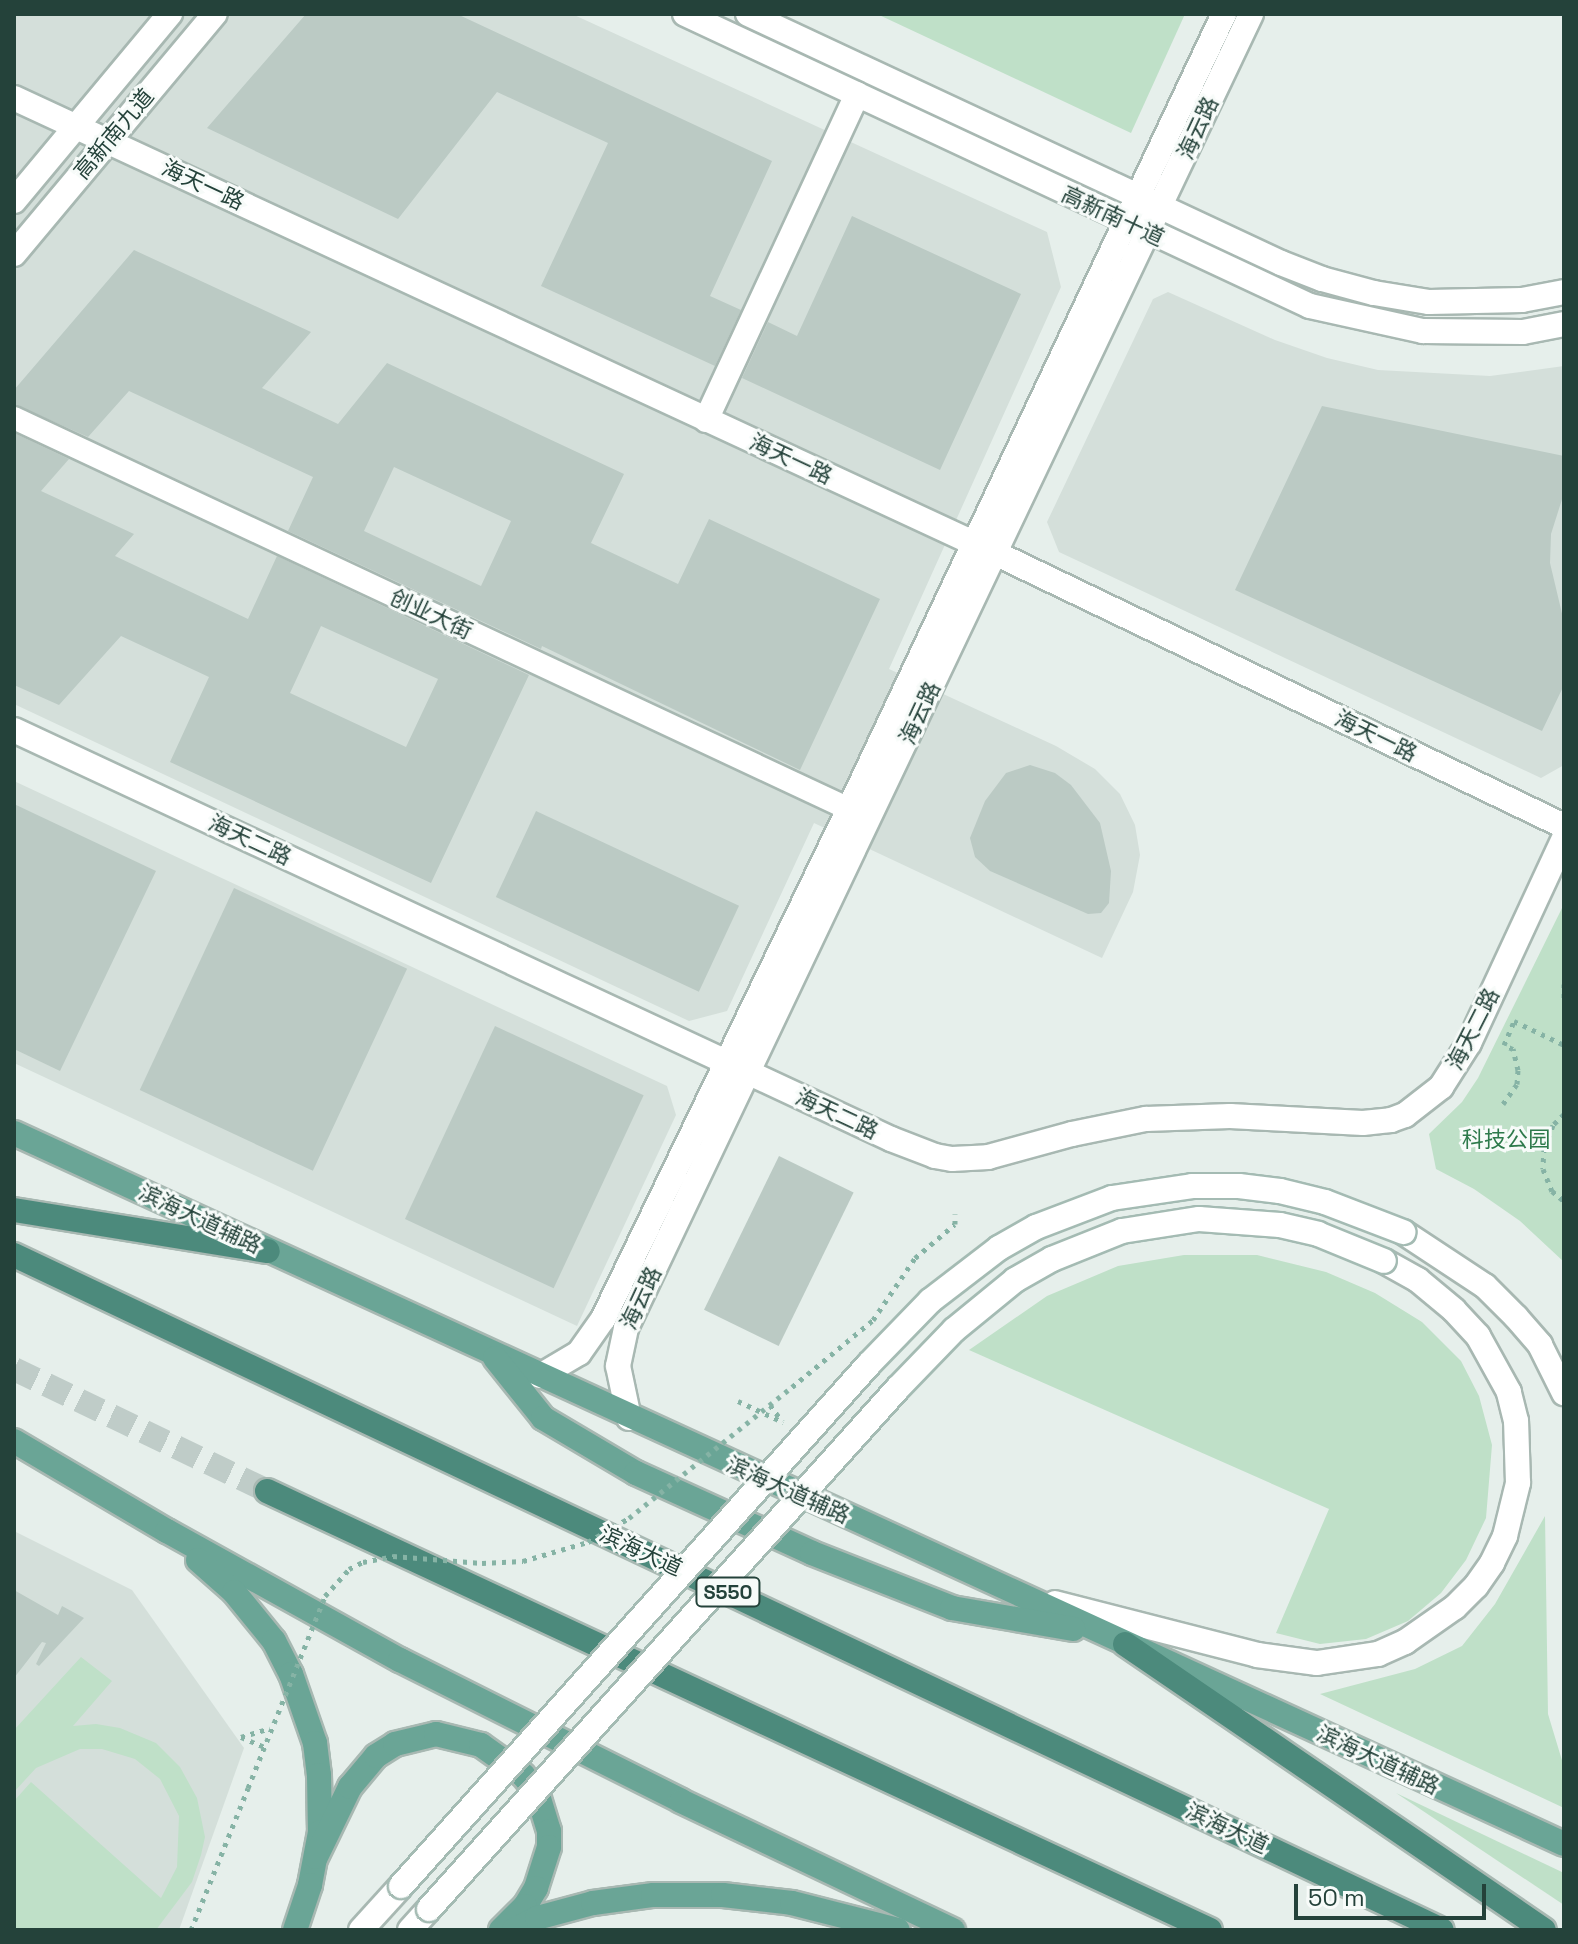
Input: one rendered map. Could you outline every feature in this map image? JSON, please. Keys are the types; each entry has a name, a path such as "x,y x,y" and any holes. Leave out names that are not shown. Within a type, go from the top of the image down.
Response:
{"highway":[{"path":"14,1210 268,1251"},
{"name":"滨海大道","path":"14,1255 1442,1930"},
{"path":"267,1491 1210,1930"},
{"path":"1125,1644 1544,1930"}],"main road":[{"name":"滨海大道辅路","path":"14,1133 629,1418 1564,1844"},
{"path":"492,1355 543,1418 636,1473 812,1553 952,1608 1103,1634"},
{"path":"14,1441 167,1531 400,1660 551,1738 953,1930"},
{"path":"167,1531 255,1615 291,1674 315,1743 319,1775 316,1857"},
{"path":"295,1930 316,1857 350,1787 376,1756 395,1744 436,1734 481,1745 523,1775 537,1792 549,1831 545,1868 525,1906 501,1930"},
{"path":"514,1930 537,1918 593,1903 653,1895 723,1895 792,1903 898,1930"}],"street":[{"name":"高新南九道","path":"14,201 170,14"},
{"name":"高新南九道","path":"14,254 215,14"},
{"name":"高新南十道","path":"685,14 1310,306 1423,331 1479,334 1523,332 1564,324"},
{"name":"高新南十道","path":"748,14 1281,263 1374,293 1429,302 1522,300 1564,292"},
{"name":"海云路","path":"540,1376 579,1353 603,1319 737,1069 984,548 1126,222 1224,14"},
{"name":"海云路","path":"629,1418 618,1366 621,1341 849,809 1149,233 1251,14"},
{"path":"706,420 857,94"},
{"name":"海天一路","path":"14,98 984,548 1564,826"},
{"name":"创业大街","path":"14,418 849,809"},
{"name":"海天二路","path":"14,730 737,1069 917,1150 952,1159 988,1157 1072,1134 1146,1119 1230,1116 1363,1123 1391,1120 1429,1099 1460,1059 1564,838"},
{"path":"361,1930 869,1364 930,1301 999,1248 1036,1227 1112,1198 1192,1186 1239,1186 1280,1191 1339,1206 1403,1232 1485,1286 1540,1345 1564,1393"},
{"path":"410,1930 898,1388 954,1330 1015,1280 1052,1259 1122,1231 1199,1219 1280,1225 1318,1234 1384,1261 1418,1280 1478,1336 1509,1392 1516,1421 1518,1483 1505,1536 1492,1563 1455,1607 1405,1642 1378,1654 1317,1663 1257,1655 1015,1593"}],"path":[{"path":"1564,984 1564,999"},
{"path":"1503,1104 1517,1084 1518,1070 1513,1049 1504,1045 1514,1021"},
{"path":"1530,1029 1564,1045"},
{"path":"1564,1114 1553,1125 1544,1148 1543,1169 1552,1191 1564,1201"},
{"path":"191,1930 325,1596 349,1569 363,1562 393,1556 503,1563 562,1552 610,1532 856,1336 873,1320 915,1258 955,1224 955,1214"},
{"path":"738,1401 783,1422 770,1405"},
{"path":"264,1747 241,1737 270,1728"}],"shaded area":[{"path":"14,14 572,14 1047,232 1061,287 889,669 1056,746 1095,769 1120,794 1135,825 1140,855 1133,892 1102,958 814,823 727,1011 689,1021 14,704"},
{"path":"1168,292 1275,340 1327,358 1378,370 1490,376 1564,366 1564,765 1541,778 1059,552 1047,522 1153,299"},
{"path":"14,781 667,1086 676,1115 577,1326 14,1063"},
{"path":"14,1531 132,1590 244,1748 179,1930 14,1930"}],"green space":[{"path":"877,14 1185,14 1131,133"},
{"name":"科技公园","path":"1564,904 1564,1262 1520,1221 1474,1189 1436,1169 1429,1134 1462,1102 1478,1078"},
{"path":"1184,1255 1257,1255 1326,1272 1375,1293 1422,1322 1461,1361 1479,1396 1492,1445 1486,1518 1466,1560 1441,1593 1408,1621 1366,1639 1320,1644 1276,1633 1329,1509 969,1350 1047,1296 1118,1266"},
{"path":"1545,1516 1548,1714 1564,1767 1564,1808 1320,1694 1415,1669 1462,1646 1495,1604"},
{"path":"81,1657 112,1681 73,1726 96,1724 120,1728 156,1743 180,1767 197,1798 205,1837 201,1855 192,1882 156,1930 14,1930 14,1801 31,1782 161,1898 177,1867 179,1816 160,1779 135,1759 102,1749 80,1749 36,1768 14,1792 14,1730"},
{"path":"1396,1793 1564,1873 1564,1905"}],"building":[{"path":"306,14 457,14 772,161 710,296 741,310 715,366 541,286 608,143 497,92 398,219 207,128"},
{"path":"852,216 1021,294 940,470 742,378 768,322 797,336"},
{"path":"134,250 311,332 262,388 338,424 387,363 624,474 591,543 678,584 709,519 880,599 800,770 542,646 541,649 288,531 313,477 129,391 88,437 14,404 14,390","holes":["394,467 511,521 481,586 364,531"]},
{"path":"1322,406 1564,456 1564,493 1551,534 1550,563 1564,622 1564,685 1542,731 1235,590"},
{"path":"14,433 69,459 41,491 134,534 115,556 248,619 277,556 529,675 431,883 170,762 209,677 121,636 59,705 14,685","holes":["321,626 438,679 406,747 290,693"]},
{"path":"1030,765 1055,773 1071,785 1100,823 1111,871 1109,903 1101,913 1088,914 990,871 975,857 970,838 985,801 1006,773"},
{"path":"14,804 156,871 60,1071 14,1049"},
{"path":"536,811 739,906 699,992 496,897"},
{"path":"234,888 407,969 313,1171 140,1090"},
{"path":"495,1026 644,1095 554,1288 405,1219"},
{"path":"779,1156 854,1192 779,1346 704,1310"},
{"path":"14,1590 58,1615 62,1606 84,1618 39,1666 36,1664 46,1643 42,1642 14,1678"}],"tunnel":[{"path":"14,1369 267,1491"}]}
